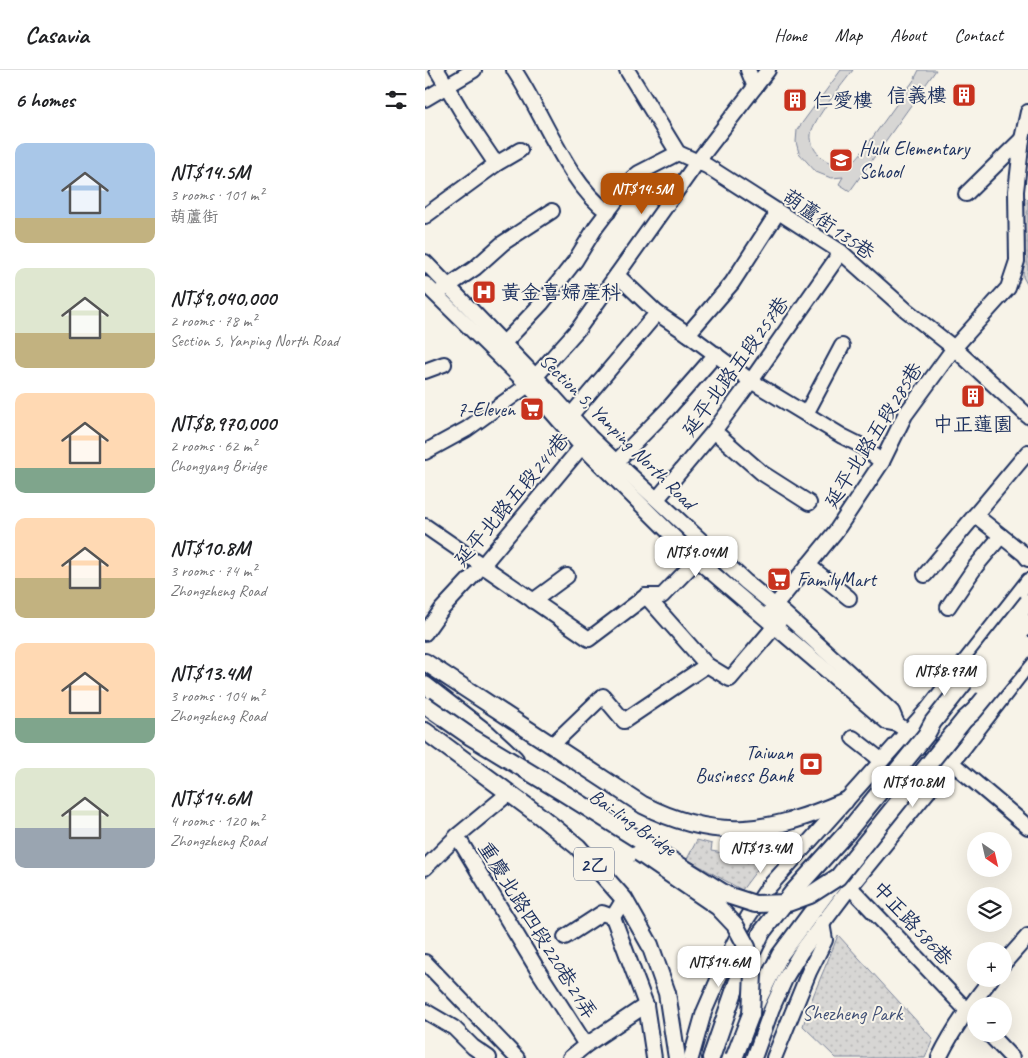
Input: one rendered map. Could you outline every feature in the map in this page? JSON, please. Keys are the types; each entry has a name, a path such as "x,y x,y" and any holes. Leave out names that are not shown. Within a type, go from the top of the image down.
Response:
{"main road":[{"path":"711,1058 737,983 762,932 793,892 848,831 926,735 933,722 1028,602"},
{"path":"751,1014 780,955 844,882 964,720 979,685 1028,623"},
{"path":"964,720 975,711 1028,645"},
{"path":"425,662 643,805 681,820 717,830 751,829 787,823 811,816 845,801"},
{"name":"Bai-ling Bridge","path":"425,685 488,734 515,760 597,825 718,907 735,925 747,947 753,974 751,1014 734,1058"},
{"path":"926,735 940,727 968,693 979,685"},
{"path":"425,705 471,737 727,896 755,904 788,902 844,882"},
{"name":"2乙","path":"425,731 540,816 578,847 624,898 650,945 667,993 677,1058"}],"street":[{"path":"437,70 469,124 496,164"},
{"path":"425,99 474,70"},
{"path":"514,70 577,178 591,199 608,212"},
{"path":"503,344 542,303 575,261 596,227 639,173 678,154 627,70"},
{"path":"748,70 755,87"},
{"path":"425,452 467,429 532,381 579,328 698,161 768,70"},
{"name":"延平北路五段285巷","path":"707,666 730,679 780,610 808,565 836,531 882,462 905,414 954,348 1008,288 1017,260 1016,191 1023,182 1022,140 1028,112"},
{"path":"966,194 1022,140"},
{"path":"425,216 496,164 520,150"},
{"name":"葫蘆街135巷","path":"678,154 698,161 841,252 906,310 954,348 1028,416"},
{"path":"441,291 475,268 503,243 552,211"},
{"path":"688,334 732,283 778,212"},
{"name":"延平北路五段257巷","path":"657,500 714,431 841,252"},
{"name":"Section 5, Yanping North Road","path":"427,269 441,291 503,344 532,381 697,560 771,621 887,722 902,728 951,762 1028,827"},
{"path":"617,275 657,313 751,381 860,445 882,462"},
{"path":"425,284 441,291 532,381"},
{"path":"571,415 657,313"},
{"path":"806,414 842,346"},
{"path":"616,462 667,410 716,354"},
{"path":"425,371 444,364"},
{"name":"Section 5, Yanping North Road","path":"532,381 571,415 587,441 616,462 746,582 780,610 892,712 902,728"},
{"path":"714,431 762,473 809,502"},
{"name":"延平北路五段244巷","path":"425,633 442,609 482,566 587,441"},
{"path":"925,575 1028,452"},
{"path":"975,515 1028,559"},
{"path":"425,526 589,639 645,596 662,596 697,560"},
{"path":"948,607 976,566 1001,536"},
{"path":"808,565 849,598"},
{"path":"533,601 567,576"},
{"path":"691,1058 704,1012 734,943 748,917 767,889 866,779 902,728 927,710 1028,581"},
{"path":"553,745 603,696 624,722 707,666 645,596"},
{"path":"971,652 1011,685"},
{"path":"755,1058 786,977 822,923 844,882 910,813 1028,664"},
{"path":"853,738 881,760"},
{"path":"866,779 910,813"},
{"path":"427,862 509,793"},
{"name":"重慶北路四段220巷21弄","path":"457,836 539,972 586,1044"},
{"name":"中正路586巷","path":"844,882 966,1010"},
{"path":"613,917 624,898"},
{"path":"565,937 602,913 613,917 646,1005 654,1058"},
{"path":"774,1058 809,972 825,940 822,923"},
{"path":"1012,954 1028,936"},
{"path":"425,962 517,1058"},
{"path":"939,1058 966,1010 985,987"},
{"path":"570,1058 586,1044 646,1005"},
{"path":"425,1011 454,1028 473,1047 489,1058"},
{"path":"997,1042 1012,1058"}],"green space":[{"path":"841,70 853,70 817,120 811,134 811,141 822,158 828,162 841,165 848,164 856,159 914,80 919,70 936,70 850,191 839,184 843,177 831,178 816,172 799,153 796,142 797,130"},
{"path":"1024,196 1028,200 1028,286 1023,277 1025,241"},
{"path":"697,840 712,844 711,851 729,854 736,852 737,845 763,845 768,855 742,890 687,859"},
{"name":"Shezheng Park","path":"838,935 933,1039 925,1058 836,1058 803,1026"}],"place":[{"name":"信義樓","path":"964,95"},
{"name":"仁愛樓","path":"795,100"},
{"name":"Hulu Elementary School","path":"841,160"},
{"name":"黃金喜婦產科","path":"484,292"},
{"name":"中正蓮園","path":"973,396"},
{"name":"7-Eleven","path":"532,409"},
{"name":"FamilyMart","path":"779,579"},
{"name":"Taiwan Business Bank","path":"811,764"}]}
